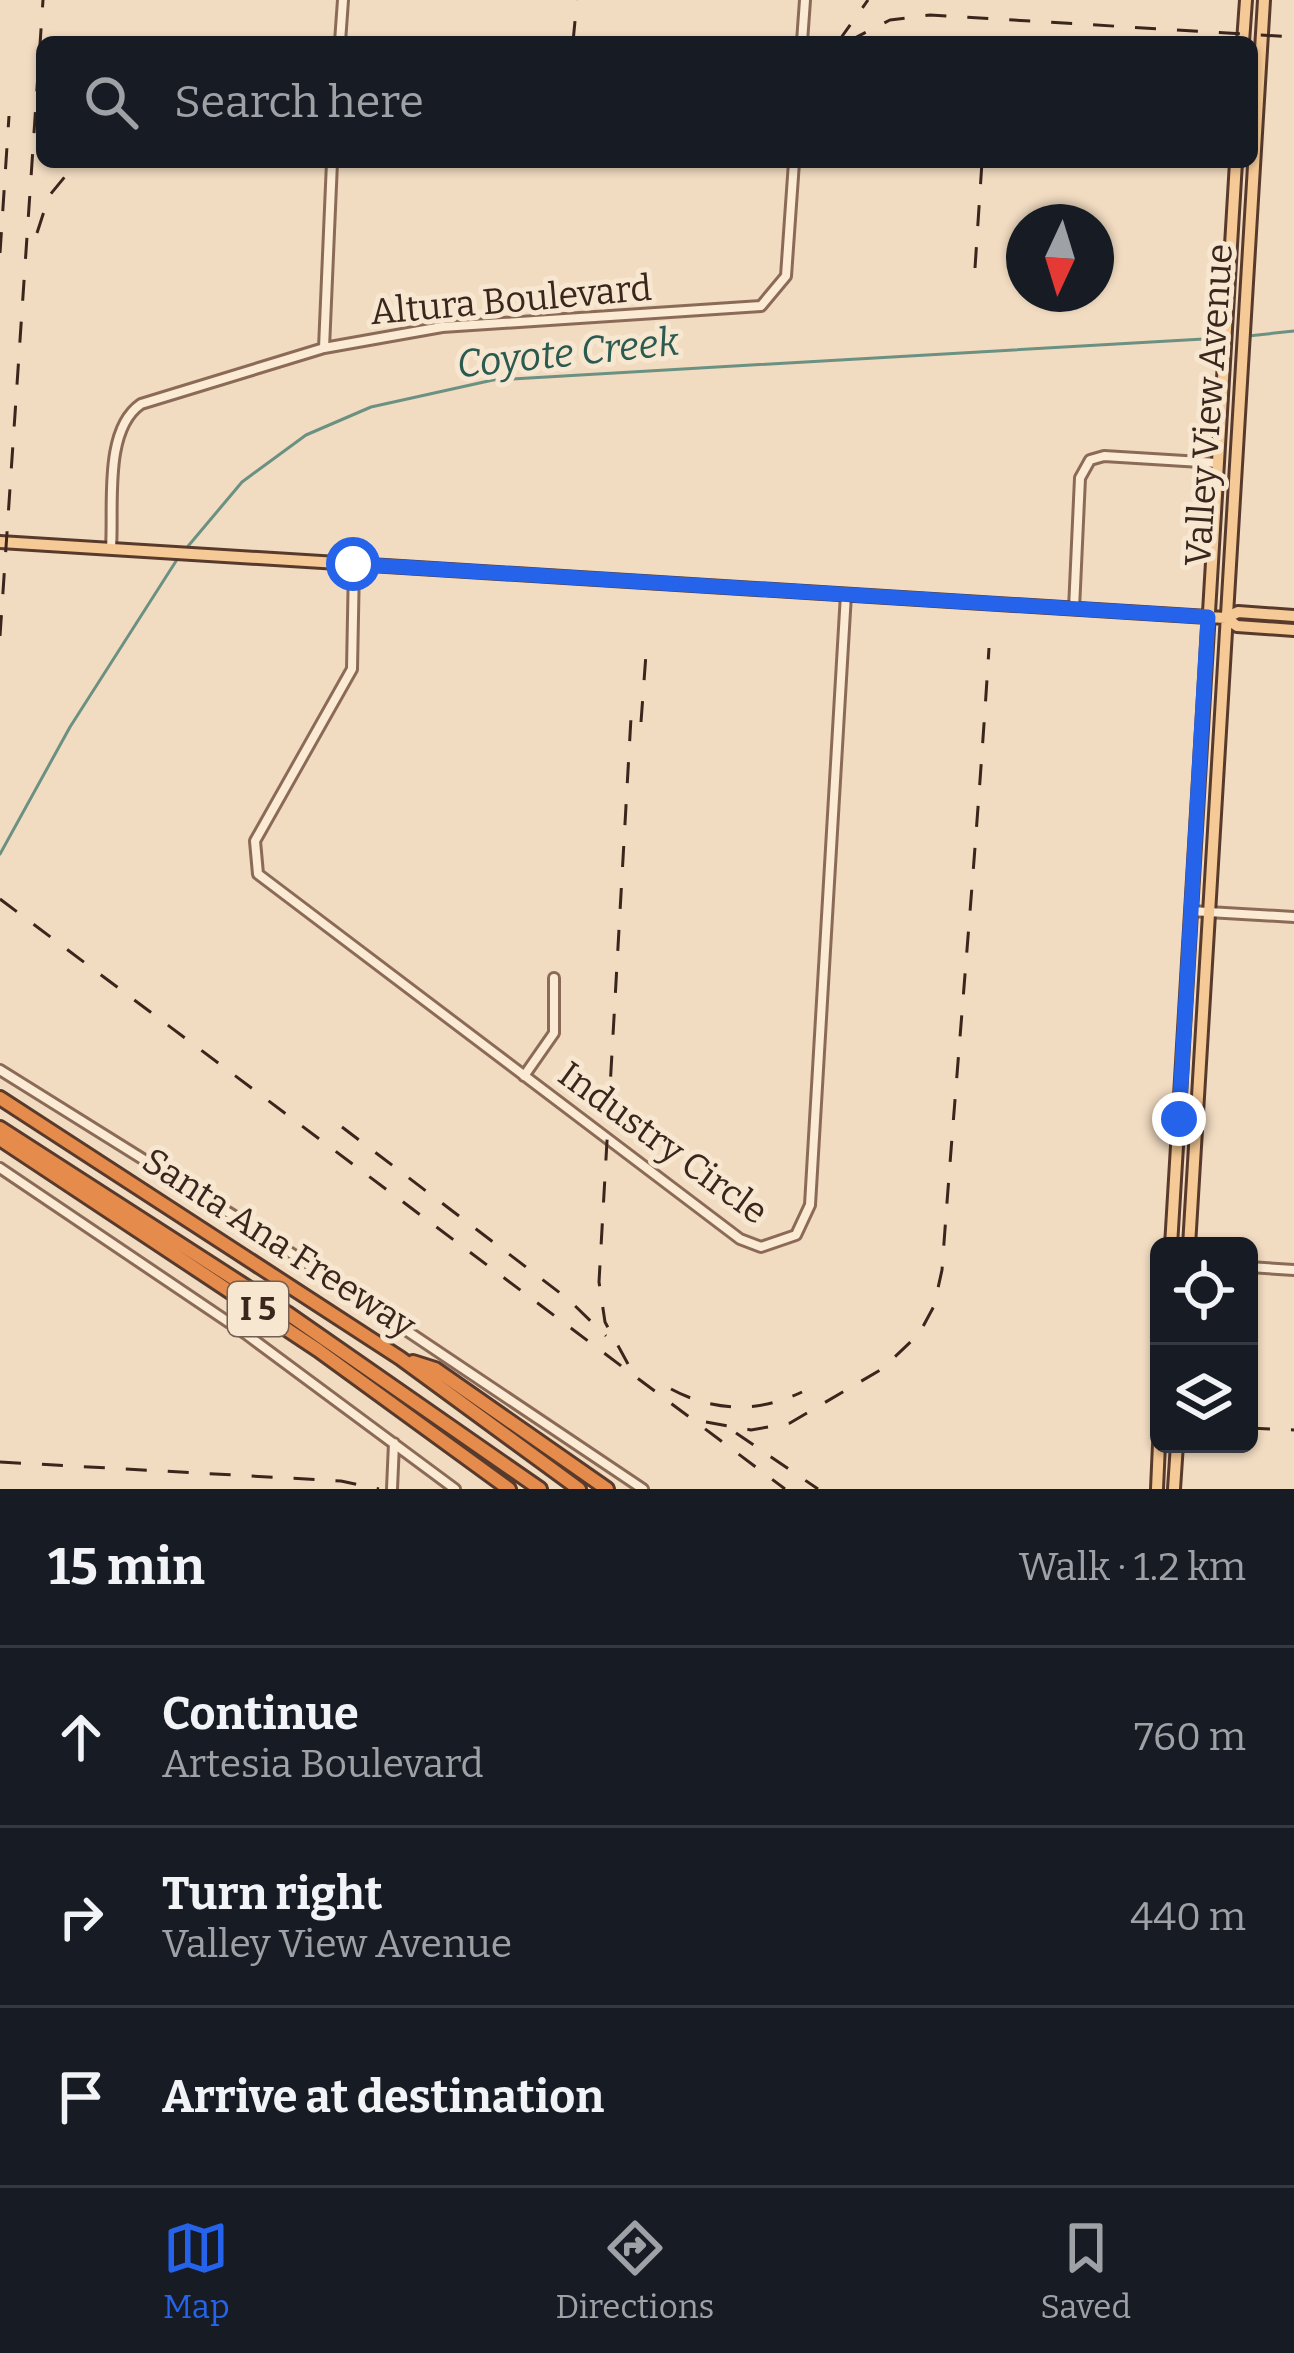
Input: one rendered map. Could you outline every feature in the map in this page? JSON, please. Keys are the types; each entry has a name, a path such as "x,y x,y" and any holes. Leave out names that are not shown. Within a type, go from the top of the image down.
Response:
{"highway":[{"name":"Santa Ana Freeway","path":"0,1098 400,1358 579,1489"},
{"path":"0,1128 272,1303 540,1489"},
{"name":"Santa Ana Freeway","path":"0,1139 299,1337 509,1489"},
{"path":"400,1358 435,1370 607,1489"}],"main road":[{"path":"1243,36 1246,0"},
{"name":"Valley View Avenue","path":"1258,97 1264,0"},
{"name":"Valley View Avenue","path":"1172,1237 1236,168"},
{"name":"Valley View Avenue","path":"1190,1237 1254,168"},
{"path":"0,542 1208,617 1226,618 1238,612 1294,616"},
{"path":"1226,618 1237,626 1294,630"},
{"path":"1200,772 1217,772"},
{"path":"1157,1489 1159,1453"},
{"path":"1174,1489 1176,1453"}],"street":[{"path":"340,36 343,0"},
{"path":"803,36 806,0"},
{"path":"325,348 332,168"},
{"name":"Altura Boulevard","path":"111,548 118,435 131,411 148,401 325,348 442,327 761,306 786,276 794,168"},
{"path":"1073,609 1085,465 1104,456 1217,463"},
{"name":"Industry Circle","path":"353,564 352,669 255,841 253,865 264,881 745,1242 774,1246 801,1230 810,1204 846,595"},
{"path":"1191,911 1294,917"},
{"path":"524,1076 555,1029 554,978"},
{"path":"0,1070 254,1229 643,1489"},
{"path":"0,1168 246,1334 455,1489"},
{"path":"1258,1268 1294,1270"},
{"path":"392,1489 394,1443"}],"waterway":[{"name":"Coyote Creek","path":"1248,336 1294,331"},
{"name":"Coyote Creek","path":"184,551 242,482 306,435 371,407 493,380 1221,338"},
{"name":"Coyote Creek","path":"0,854 70,727 178,558"}],"railway":[{"path":"41,36 43,0"},
{"path":"574,36 577,0"},
{"path":"842,36 868,0"},
{"path":"859,36 890,20 930,15 1294,37"},
{"path":"0,636 36,104"},
{"path":"0,253 9,116"},
{"path":"37,233 49,196 72,168"},
{"path":"975,268 982,168"},
{"path":"706,1422 751,1430 790,1423 882,1369 919,1334 934,1306 942,1270 989,648"},
{"path":"641,722 646,654"},
{"path":"628,1364 605,1322 599,1282 632,700"},
{"path":"0,899 785,1489"},
{"path":"342,1127 568,1299 606,1336"},
{"path":"671,1389 703,1402 736,1407 769,1404 802,1392"},
{"path":"1258,1428 1294,1430"},
{"path":"736,1433 818,1489"},
{"path":"0,1462 341,1481 379,1489"}],"route":[{"path":"353,564 1208,617 1179,1119"}]}
